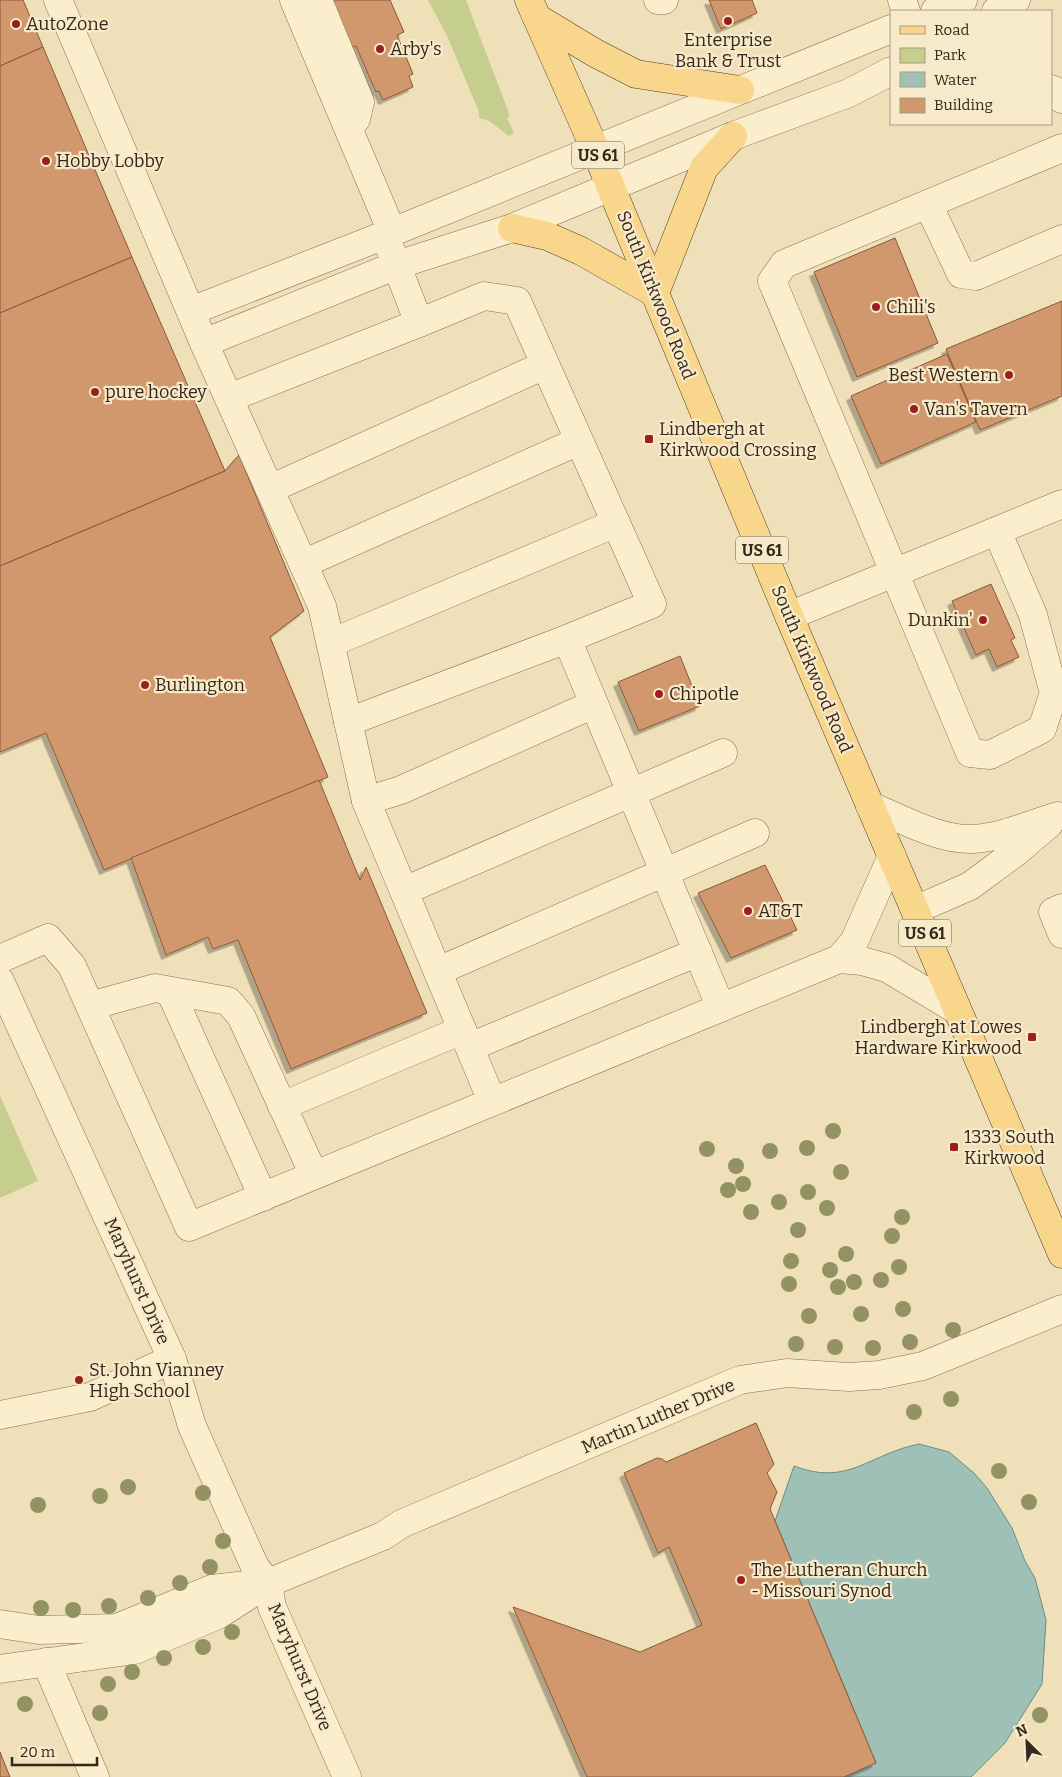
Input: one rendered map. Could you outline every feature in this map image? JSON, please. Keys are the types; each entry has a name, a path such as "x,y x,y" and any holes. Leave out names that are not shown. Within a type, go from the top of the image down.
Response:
{"main road":[{"path":"533,9 595,53 636,74 740,90"},
{"name":"South Kirkwood Road","path":"533,9 612,187 870,806 1062,1254"},
{"path":"512,228 547,236 581,250 655,293 704,168 733,136"}],"street":[{"path":"58,0 190,311 322,606 366,801 492,1101"},
{"path":"294,0 347,124 389,234 397,265 419,323"},
{"path":"318,0 360,102 356,119 347,124"},
{"path":"658,0 664,0"},
{"path":"937,10 963,0"},
{"path":"998,10 1016,0"},
{"path":"190,311 389,234 890,29"},
{"path":"204,343 397,265 512,228 733,136 849,93 890,71"},
{"path":"1052,89 1058,92 1062,99"},
{"path":"997,531 1034,615 1054,693 1042,729 990,755 970,753 772,281 784,264 1062,148"},
{"path":"928,204 961,274 976,276 1062,239"},
{"path":"229,398 484,296 517,301 652,604 567,639 348,722"},
{"path":"270,489 545,365"},
{"path":"303,564 580,441"},
{"path":"790,616 1062,504"},
{"path":"330,643 616,523"},
{"path":"567,639 721,1008"},
{"path":"366,801 401,790 594,704"},
{"path":"404,891 631,792 724,754"},
{"path":"870,806 946,836 972,839 1006,832 1060,815"},
{"path":"915,910 970,886 1016,852 1060,815"},
{"path":"438,971 755,832"},
{"path":"0,959 48,938 72,966 189,1227 839,959 854,942 892,856"},
{"path":"1062,908 1053,912 1062,934"},
{"path":"282,1106 698,952"},
{"path":"839,959 862,961 887,968 957,1010"},
{"name":"Maryhurst Drive","path":"0,981 172,1359 192,1426 255,1568 268,1583 272,1607 347,1777"},
{"path":"90,1006 155,988 228,1001 241,1016 314,1175"},
{"path":"170,991 262,1197"},
{"name":"Martin Luther Drive","path":"0,1669 135,1650 218,1615 268,1583 384,1536 401,1524 740,1380 787,1373 849,1377 879,1375 923,1366 1062,1309"},
{"path":"0,1415 90,1396 172,1359"},
{"name":"Martin Luther Drive","path":"0,1624 39,1630 117,1628 212,1589 268,1583"},
{"path":"46,1662 95,1777"}],"green space":[{"path":"428,0 466,0 510,116 507,118 514,133 509,136 489,121 479,118 479,112 448,38"},
{"path":"0,1096 38,1181 0,1198"}],"water":[{"path":"919,1444 949,1452 974,1473 987,1488 1012,1528 1025,1561 1035,1578 1046,1620 1042,1684 1005,1743 971,1777 844,1777 876,1763 775,1521 794,1466 829,1473 844,1471"}],"building":[{"name":"AutoZone","path":"0,0 23,0 43,47 0,66"},
{"name":"Arby's","path":"333,0 390,0 404,32 397,35 413,74 409,76 413,87 383,100 379,91 376,92 356,46 345,51"},
{"name":"Enterprise Bank & Trust","path":"709,0 752,0 757,13 721,29"},
{"name":"Hobby Lobby","path":"43,47 132,257 0,313 0,66"},
{"name":"Chili's","path":"895,238 938,343 857,377 814,272"},
{"name":"pure hockey","path":"132,257 225,471 0,566 0,313"},
{"name":"Best Western","path":"1062,301 1062,396 980,430 946,349"},
{"name":"Van's Tavern","path":"947,354 976,422 881,464 851,396"},
{"name":"Burlington","path":"239,455 304,611 270,637 328,777 104,870 46,733 0,752 0,566 225,471"},
{"name":"Dunkin'","path":"991,584 1015,638 1011,640 1019,657 997,667 989,649 976,655 952,601"},
{"name":"Chipotle","path":"680,656 700,706 639,731 618,682"},
{"path":"319,780 360,880 366,867 427,1013 291,1069 238,940 213,949 208,937 166,955 131,858"},
{"name":"AT&T","path":"765,865 797,930 731,958 698,893"},
{"name":"The Lutheran Church - Missouri Synod","path":"756,1423 774,1464 767,1473 777,1492 770,1509 876,1763 844,1777 587,1777 513,1607 640,1652 702,1625 669,1547 658,1553 624,1473 657,1458 666,1462"},
{"path":"0,1752 10,1777 0,1777"}],"place":[{"name":"Enterprise Bank & Trust","path":"728,21"},
{"name":"AutoZone","path":"16,24"},
{"name":"Arby's","path":"380,49"},
{"name":"Hobby Lobby","path":"46,161"},
{"name":"Chili's","path":"876,307"},
{"name":"Best Western","path":"1009,375"},
{"name":"pure hockey","path":"95,392"},
{"name":"Van's Tavern","path":"914,409"},
{"name":"Lindbergh at Kirkwood Crossing","path":"649,439"},
{"name":"Dunkin'","path":"983,620"},
{"name":"Burlington","path":"145,685"},
{"name":"Chipotle","path":"659,694"},
{"name":"AT&T","path":"748,911"},
{"name":"Lindbergh at Lowes Hardware Kirkwood","path":"1032,1037"},
{"name":"1333 South Kirkwood","path":"954,1147"},
{"name":"St. John Vianney High School","path":"79,1380"},
{"name":"The Lutheran Church - Missouri Synod","path":"741,1580"}]}
